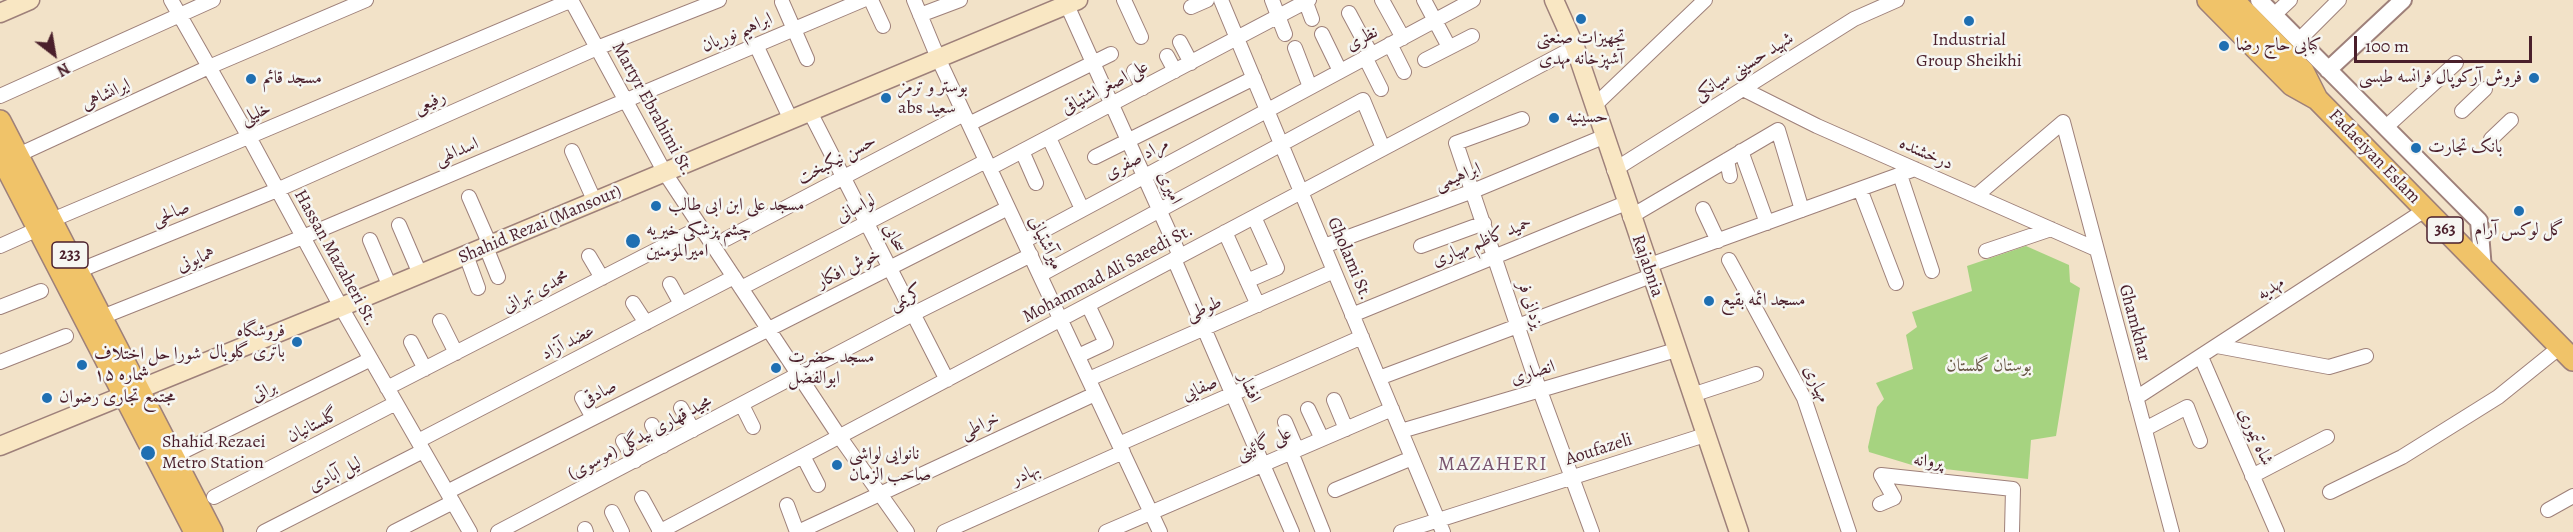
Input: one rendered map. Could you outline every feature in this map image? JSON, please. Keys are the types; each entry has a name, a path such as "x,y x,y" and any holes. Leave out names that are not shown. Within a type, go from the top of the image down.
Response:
{"main road":[{"path":"0,13 30,0"},
{"name":"Rajabnia","path":"1554,0 1575,47 1614,171 1739,532"},
{"path":"2208,0 2292,85 2317,99"},
{"name":"Fadaeiyan Eslam","path":"2233,0 2303,71 2317,99 2566,354"},
{"name":"Shahid Rezai (Mansour)","path":"0,446 390,287 1072,2"},
{"name":"233","path":"0,121 5,158 45,225 131,391 195,532"},
{"name":"233","path":"45,225 78,271 102,317 131,391 174,456 212,532"}],"street":[{"name":"Hassan Mazaheri St.","path":"171,0 249,137 341,307 470,532"},
{"path":"0,96 213,0"},
{"path":"209,67 366,0"},
{"name":"Martyr Ebrahimi St.","path":"571,0 665,173 839,436 907,532"},
{"name":"خلیلی","path":"0,246 571,0"},
{"name":"رفیعی","path":"277,190 597,48 717,0"},
{"name":"ابراهیم نوریان","path":"626,100 862,0"},
{"path":"871,0 882,26"},
{"name":"میرآشتیانی","path":"914,0 938,58 1160,532"},
{"path":"921,15 960,0"},
{"path":"1124,0 1141,37"},
{"path":"1191,7 1206,0"},
{"name":"Gholami St.","path":"1221,0 1441,526"},
{"path":"1272,0 1285,34"},
{"path":"1382,0 1403,38"},
{"path":"1424,0 1449,47"},
{"path":"1594,106 1705,0"},
{"name":"شهید حسینی سیانکی","path":"1614,171 1854,19 1897,0"},
{"path":"2259,0 2479,220 2483,269"},
{"path":"2274,15 2290,0"},
{"path":"2299,40 2339,0"},
{"path":"2328,70 2403,0"},
{"path":"1307,1 1312,20"},
{"name":"علی اصغر اشتیاقی","path":"988,164 1049,138 1307,1"},
{"name":"نظری","path":"1268,110 1469,1"},
{"path":"782,2 807,59"},
{"name":"امیری","path":"1072,2 1092,63 1159,210 1177,257"},
{"path":"1349,13 1381,89"},
{"path":"1322,34 1340,71"},
{"path":"1425,60 1472,36"},
{"path":"1180,42 1191,63"},
{"path":"1390,44 1404,72"},
{"path":"756,45 791,120"},
{"name":"Mohammad Ali Saeedi St.","path":"659,532 1575,47"},
{"path":"1295,48 1310,87"},
{"name":"حسن نیکبخت","path":"726,239 843,177 1111,54"},
{"path":"1167,56 1175,71"},
{"path":"2386,127 2456,63"},
{"name":"ایرانشاهی","path":"5,158 209,67"},
{"path":"1134,71 1143,88"},
{"path":"1095,157 1254,78"},
{"name":"درخشنده","path":"1743,89 1817,126 2096,249"},
{"path":"2462,111 2485,89"},
{"name":"اسدالهی","path":"303,237 626,100"},
{"path":"1040,275 1363,100 1383,148"},
{"name":"مراد صفری","path":"1024,241 1268,110"},
{"name":"سحابی","path":"810,112 947,380"},
{"name":"یزدانی فر","path":"1522,119 1456,143 1539,390 1592,532"},
{"path":"2491,139 2511,120"},
{"name":"Ghamkhar","path":"1976,196 2063,122 2172,532"},
{"name":"حمید کاظم مهیاری","path":"1352,315 1495,255 1628,210 1727,160 1778,130 1802,210"},
{"name":"ابراهیمی","path":"1324,246 1473,191 1603,137"},
{"path":"1049,138 1082,209"},
{"path":"572,151 595,202"},
{"path":"1022,151 1036,183"},
{"path":"1742,151 1767,223"},
{"path":"1727,160 1730,176"},
{"name":"لواسانی","path":"738,282 867,224 988,164"},
{"path":"1379,378 1518,327 1718,241 1915,169"},
{"path":"1900,175 1932,271"},
{"path":"1860,189 1896,283"},
{"name":"صالحی","path":"78,271 277,190"},
{"path":"469,197 498,277"},
{"name":"خوش افکار","path":"768,328 1008,208"},
{"path":"1703,209 1718,241"},
{"name":"مهدیه","path":"2136,398 2425,210"},
{"path":"1246,281 1277,268 1254,217"},
{"path":"1421,246 1484,223"},
{"path":"399,225 420,274"},
{"name":"محمدی تهرانی","path":"387,388 701,227"},
{"path":"1986,251 2050,230"},
{"path":"1225,232 1257,305"},
{"name":"همایونی","path":"102,317 303,237"},
{"path":"370,240 390,287"},
{"path":"466,255 478,288"},
{"name":"کریمی","path":"799,375 913,314 1031,255"},
{"path":"589,256 602,278"},
{"name":"افشار","path":"1177,257 1204,328 1292,532"},
{"name":"مهیاری","path":"1729,260 1804,398 1849,532"},
{"name":"طوطی","path":"1089,379 1334,271"},
{"name":"عضد آزاد","path":"420,446 681,304 738,282"},
{"path":"670,284 681,304"},
{"path":"0,307 41,291"},
{"path":"633,303 646,323"},
{"path":"1078,356 1106,343 1088,304"},
{"path":"440,321 456,353"},
{"name":"صادقی","path":"394,532 450,497 593,418 768,328"},
{"path":"0,362 66,336"},
{"name":"صفایی","path":"1121,448 1232,394 1362,337"},
{"path":"411,342 425,369"},
{"path":"2217,346 2329,367 2366,356"},
{"name":"انصاری","path":"1401,431 1676,350"},
{"path":"2330,492 2402,457 2566,354"},
{"name":"شاه تیموری","path":"2201,357 2277,532"},
{"name":"براتی","path":"174,456 371,359"},
{"path":"1692,395 1756,374"},
{"name":"مجید قهاری بیدگلی (موسوی)","path":"498,532 799,375"},
{"name":"خراطی","path":"797,532 879,492 1095,394"},
{"path":"582,398 593,418"},
{"path":"1334,400 1346,429"},
{"name":"گلستانیان","path":"214,497 396,403"},
{"path":"742,405 753,427"},
{"path":"2145,429 2187,407 2200,441"},
{"path":"681,408 693,430"},
{"path":"1308,409 1322,439"},
{"name":"علی گائینی","path":"1106,532 1392,409"},
{"path":"1285,422 1323,532"},
{"path":"652,425 663,446"},
{"name":"Aoufazeli","path":"1401,532 1441,526 1571,478 1706,435"},
{"path":"2252,476 2327,436"},
{"path":"623,441 635,461"},
{"name":"لیل آبادی","path":"264,532 420,446"},
{"name":"بهادر","path":"944,532 1121,448"},
{"path":"802,456 818,485"},
{"path":"1335,490 1412,458"},
{"name":"پروانه","path":"1880,504 1894,498 1881,475 2013,489 2012,532"},
{"path":"2548,510 2573,496"},
{"path":"642,498 659,532"},
{"path":"787,505 797,532"},
{"path":"612,512 622,532"}],"green space":[{"name":"بوستان گلستان","path":"2026,246 2069,265 2070,282 2080,288 2056,436 2031,440 2028,479 1912,465 1869,452 1868,447 1877,407 1884,399 1876,383 1913,369 1906,335 1917,327 1912,312 1972,291 1967,266"}],"place":[{"name":"تجهیزات صنعتی آشپزخانه مهدی","path":"1581,19"},
{"name":"Industrial Group Sheikhi","path":"1969,21"},
{"name":"کبابی حاج رضا","path":"2224,46"},
{"name":"فروش آرکوپال فرانسه طبسی","path":"2534,78"},
{"name":"مسجد قائم","path":"251,79"},
{"name":"بوستر و ترمز abs سعید","path":"886,98"},
{"name":"حسینیه","path":"1554,118"},
{"name":"بانک تجارت","path":"2416,148"},
{"name":"مسجد علی ابن ابی طالب","path":"656,206"},
{"name":"گل لوکس آرام","path":"2519,211"},
{"name":"چشم پزشکی خیریه امیرالمومنین","path":"633,241"},
{"name":"مسجد ائمه بقیع","path":"1709,301"},
{"name":"فروشگاه باتری گلوبال","path":"297,342"},
{"name":"شورا حل اختلاف شماره ۱۵","path":"82,365"},
{"name":"مسجد حضرت ابوالفضل","path":"776,368"},
{"name":"مجتمع تجاری رضوان","path":"47,398"},
{"name":"Shahid Rezaei Metro Station","path":"148,453"},
{"name":"نانوایی لواشی صاحب الزمان","path":"837,465"}],"district":[{"name":"MAZAHERI","path":"1493,465"}]}
